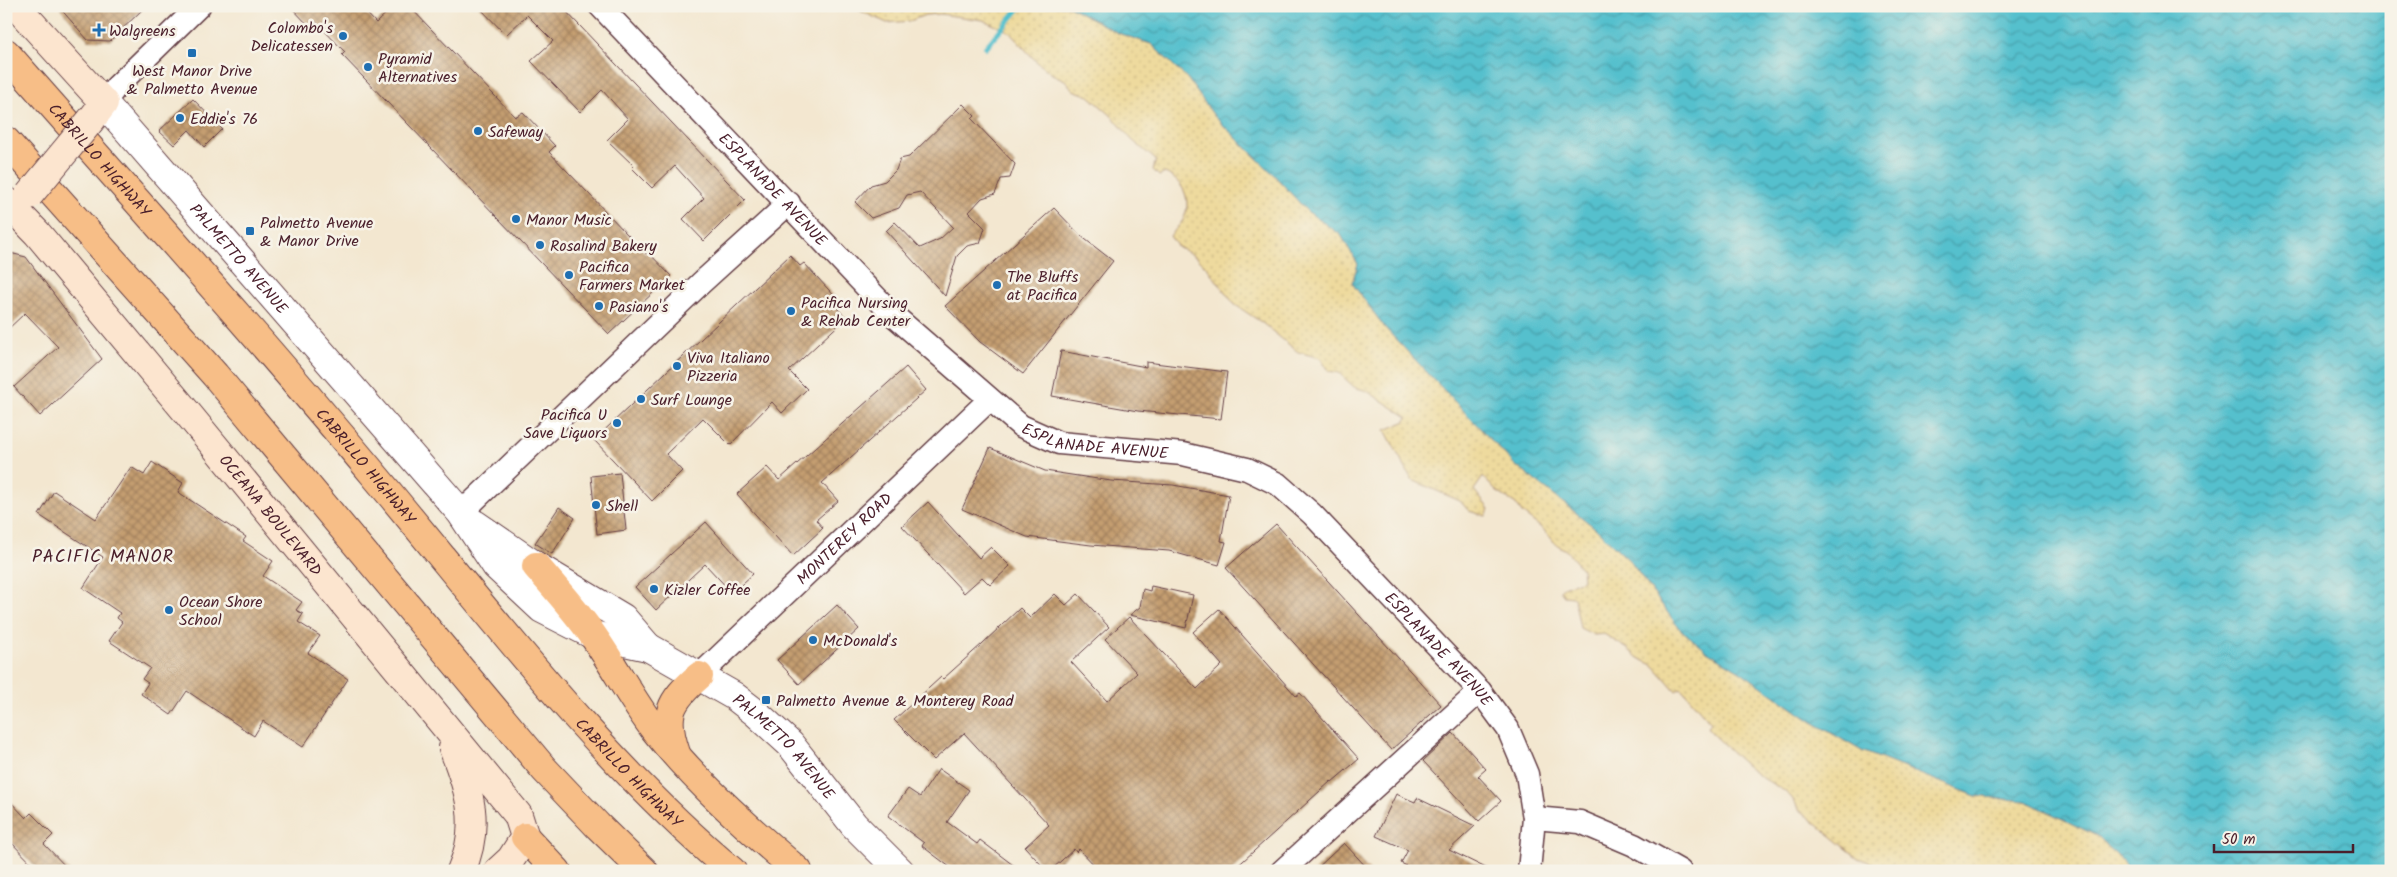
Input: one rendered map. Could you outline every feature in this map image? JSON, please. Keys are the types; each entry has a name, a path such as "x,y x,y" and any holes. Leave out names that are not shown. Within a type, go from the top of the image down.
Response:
{"highway":[{"name":"CABRILLO HIGHWAY","path":"6,54 271,352 578,719 661,807 732,871"},
{"path":"6,141 215,375 544,769 644,871"},
{"path":"536,566 571,606 593,635 655,731 744,824 798,871"},
{"path":"677,755 668,725 670,712 675,700 699,676"},
{"path":"525,837 557,871"}],"main road":[{"name":"PALMETTO AVENUE","path":"16,6 98,112"},
{"path":"14,206 98,112"},
{"name":"OCEANA BOULEVARD","path":"14,206 518,814 525,837"},
{"path":"443,723 467,785 472,814 470,852 461,871"},
{"path":"498,871 511,859 525,837"}],"street":[{"path":"98,112 116,87 199,6"},
{"name":"ESPLANADE AVENUE","path":"600,6 789,203 891,313 1021,426 1059,442 1183,454 1247,469 1278,484 1312,514 1480,691 1508,728 1527,774 1534,818 1529,871"},
{"name":"PALMETTO AVENUE","path":"98,112 461,513 496,566 542,609 593,635 648,647 734,696 790,744 854,825 900,871"},
{"path":"461,513 702,283 789,203"},
{"name":"MONTEREY ROAD","path":"699,676 989,400"},
{"name":"PALMETTO AVENUE","path":"461,513 536,566 623,618 648,647"},
{"path":"1282,871 1480,691"},
{"path":"1534,818 1580,822 1634,845 1680,871"}],"sand":[{"path":"850,6 1069,6 1118,33 1151,44 1187,78 1215,117 1275,176 1307,211 1341,235 1358,264 1352,283 1386,329 1514,464 1594,527 1630,561 1679,628 1707,651 1740,671 1809,720 1862,751 1976,796 2026,801 2099,837 2132,871 1894,871 1858,858 1798,809 1795,802 1786,792 1757,774 1710,731 1707,727 1711,723 1681,688 1676,691 1653,665 1638,658 1628,649 1604,634 1594,635 1580,628 1574,597 1564,596 1560,591 1563,587 1583,580 1582,569 1567,551 1553,542 1544,530 1522,513 1516,504 1496,491 1483,477 1474,490 1489,509 1486,516 1469,511 1460,501 1412,480 1385,430 1406,421 1407,417 1367,391 1354,387 1339,373 1329,371 1320,358 1298,352 1261,322 1234,304 1208,269 1196,257 1177,246 1170,236 1182,222 1186,213 1186,198 1181,186 1165,173 1159,176 1153,170 1156,160 1132,140 1113,117 1089,96 1073,90 1065,80 1052,74 1037,62 1008,31 983,20 940,14 925,15 910,21 887,23"}],"water":[{"path":"1069,6 2391,6 2391,871 2132,871 2099,837 2026,801 1976,796 1862,751 1809,720 1740,671 1707,651 1679,628 1630,561 1594,527 1514,464 1386,329 1352,283 1358,264 1341,235 1307,211 1275,176 1215,117 1187,78 1151,44 1118,33"}],"building":[{"path":"58,6 146,6 110,41 88,40"},
{"path":"290,6 360,6 376,23 394,6 409,6 515,117 523,112 555,146 549,152 646,254 648,252 671,276 609,334 342,55 345,52 315,21 310,27"},
{"path":"478,6 561,6 745,200 704,241 683,219 704,198 675,166 652,188 632,168 634,166 607,140 628,119 602,90 580,112 531,61 553,41 527,15 506,35"},
{"path":"193,99 222,129 204,147 189,130 174,145 159,131"},
{"name":"The Bluffs at Pacifica","path":"963,104 975,116 972,119 1015,164 1010,178 1001,179 995,194 982,198 969,212 985,228 980,243 967,246 957,256 945,296 886,231 895,222 920,248 940,239 953,227 920,192 907,195 899,208 871,218 855,202 871,185 885,181 896,170 900,159 909,157"},
{"name":"The Bluffs at Pacifica","path":"1054,208 1081,236 1113,261 1023,374 980,342 945,306"},
{"path":"6,252 26,257 102,359 40,416 14,387 58,347 25,313 6,331"},
{"path":"790,255 800,266 804,263 840,302 836,307 846,318 789,371 807,389 782,413 772,402 730,445 703,418 666,454 682,471 652,501 594,440"},
{"path":"1061,351 1146,367 1146,362 1227,372 1221,419 1138,411 1052,396"},
{"path":"906,367 926,390 822,483 838,501 816,520 823,528 793,556 737,494 767,467 779,480"},
{"path":"990,448 1045,471 1111,481 1173,485 1229,495 1221,541 1226,542 1219,565 1169,551 1091,545 1027,537 962,509"},
{"path":"152,462 183,483 178,492 246,537 243,541 273,561 263,576 302,602 296,610 303,614 298,622 320,636 308,653 348,679 303,747 263,721 254,736 187,691 171,715 141,694 148,683 142,679 150,668 109,641 122,622 117,618 120,613 83,588 103,557 39,515 54,491 96,519 131,467 144,475"},
{"path":"620,473 626,530 597,534 591,476"},
{"path":"928,502 979,558 991,547 1010,566 990,585 982,577 964,593 902,526"},
{"path":"559,507 575,518 552,554 535,543"},
{"path":"706,522 753,574 732,593 705,564 656,610 635,587"},
{"path":"1276,524 1441,705 1391,750 1226,568"},
{"path":"1151,586 1193,595 1186,628 1130,615 1140,607 1143,589 1150,591"},
{"path":"1055,594 1066,605 1078,594 1109,627 1071,662 1107,701 1137,673 1105,639 1129,617 1197,689 1222,665 1193,632 1219,609 1296,696 1300,693 1359,759 1331,781 1232,871 1100,871 1079,849 1076,852 1074,849 1050,871 1047,871 1025,847 1049,825 964,733 934,760 894,720 941,677 943,679 1020,608 1030,618"},
{"path":"837,605 859,629 799,684 777,660"},
{"path":"1453,733 1486,769 1478,776 1501,801 1479,821 1423,761"},
{"path":"939,769 969,790 947,822 977,844 980,840 1021,871 955,871 922,846 924,843 888,816 908,789 920,797"},
{"path":"1396,794 1415,802 1417,798 1475,826 1449,850 1492,871 1416,871 1401,863 1408,850 1376,836"},
{"path":"6,797 26,818 31,813 53,835 44,844 70,871 39,871 6,837"},
{"path":"1344,843 1370,871 1314,871"}],"waterway":[{"path":"986,47 1021,6"}],"place":[{"name":"Walgreens","path":"99,30"},
{"name":"Colombo's Delicatessen","path":"343,36"},
{"name":"West Manor Drive & Palmetto Avenue","path":"192,53"},
{"name":"Pyramid Alternatives","path":"368,67"},
{"name":"Eddie's 76","path":"180,118"},
{"name":"Safeway","path":"478,131"},
{"name":"Manor Music","path":"516,219"},
{"name":"Palmetto Avenue & Manor Drive","path":"250,231"},
{"name":"Rosalind Bakery","path":"540,245"},
{"name":"Pacifica Farmers Market","path":"569,275"},
{"name":"The Bluffs at Pacifica","path":"997,285"},
{"name":"Pasiano's","path":"599,306"},
{"name":"Pacifica Nursing & Rehab Center","path":"791,311"},
{"name":"Viva Italiano Pizzeria","path":"677,366"},
{"name":"Surf Lounge","path":"641,399"},
{"name":"Pacifica U Save Liquors","path":"617,423"},
{"name":"Shell","path":"596,505"},
{"name":"Kizler Coffee","path":"654,589"},
{"name":"Ocean Shore School","path":"169,610"},
{"name":"McDonald's","path":"813,640"},
{"name":"Palmetto Avenue & Monterey Road","path":"766,700"}],"district":[{"name":"PACIFIC MANOR","path":"103,556"}]}
